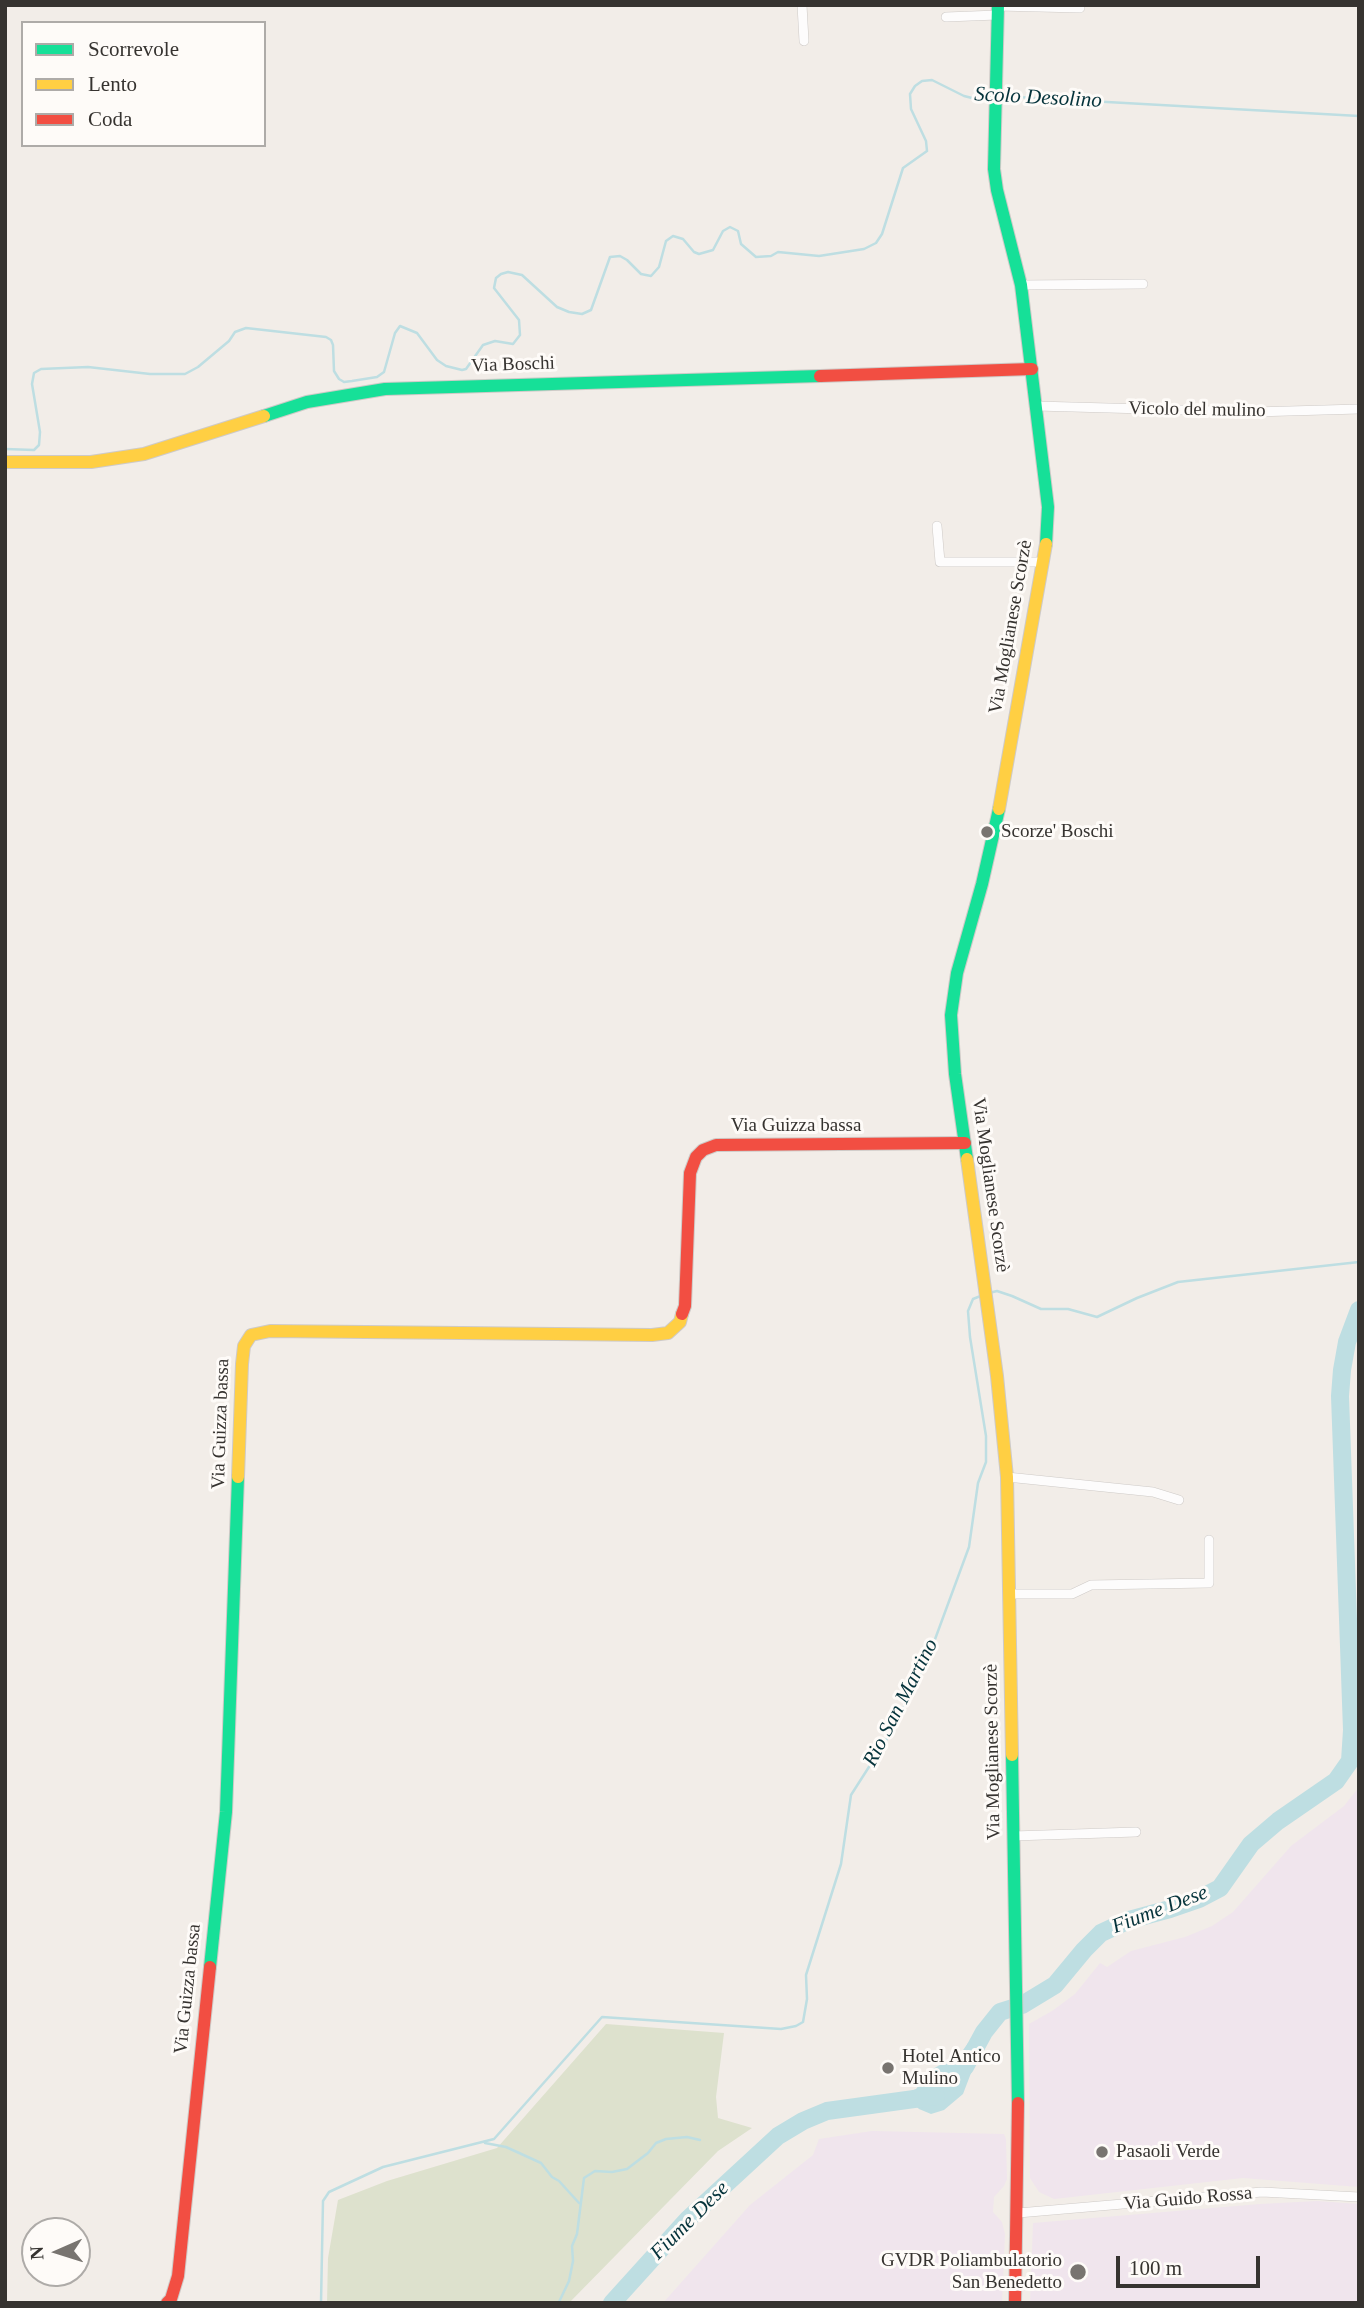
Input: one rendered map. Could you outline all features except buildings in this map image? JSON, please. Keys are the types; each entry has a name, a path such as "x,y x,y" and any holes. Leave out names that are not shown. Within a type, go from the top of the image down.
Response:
{"street":[{"path":"802,5 804,41"},
{"path":"946,17 998,9 1080,8"},
{"name":"Via Moglianese Scorzè","path":"998,9 993,158 997,190 1021,285 1048,507 1043,562 997,819 982,884 961,953 953,995 952,1040 1007,1477 1016,2000 1016,2303"},
{"path":"1021,285 1143,284"},
{"name":"Via Boschi","path":"5,462 91,462 144,454 307,402 385,389 1032,369"},
{"name":"Vicolo del mulino","path":"1036,406 1254,412 1359,409"},
{"path":"937,526 940,562 1043,562"},
{"name":"Via Guizza bassa","path":"167,2303 171,2299 178,2276 226,1812 242,1364 244,1346 251,1335 270,1331 668,1333 680,1322 685,1306 690,1172 696,1157 703,1150 716,1145 965,1143"},
{"path":"1007,1477 1153,1492 1179,1500"},
{"path":"1009,1594 1072,1594 1091,1585 1209,1583 1209,1540"},
{"path":"1013,1836 1136,1832"},
{"name":"Via Guido Rossa","path":"1018,2213 1262,2192 1359,2197"}],"shaded area":[{"path":"1359,1787 1359,2187 1243,2178 1054,2199 1039,2192 1030,2178 1029,2024 1075,1994 1100,1963 1107,1967 1131,1951 1185,1937 1212,1926 1233,1912 1291,1846 1344,1806"},
{"path":"872,2131 1004,2134 1007,2179 994,2197 993,2212 1002,2222 1005,2234 1002,2303 663,2303 750,2205 813,2155 819,2139"},
{"path":"1317,2201 1359,2204 1359,2303 1030,2303 1033,2223"}],"green space":[{"path":"606,2024 724,2033 716,2097 718,2118 752,2128 718,2151 569,2303 327,2303 328,2258 338,2200 387,2181 497,2148"}],"water":[{"path":"968,2043 981,2047 963,2094 944,2110 931,2114 919,2109 913,2103 911,2091 916,2089 931,2070 961,2053"}],"waterway":[{"name":"Scolo Desolino","path":"5,449 34,450 39,445 40,432 32,384 34,373 41,369 88,367 150,374 185,374 198,367 229,341 235,332 246,328 326,337 333,345 334,371 344,382 377,377 384,372 395,333 400,326 417,333 437,360 446,366 462,370 466,369 483,345 495,341 513,344 520,335 519,320 494,288 496,278 501,274 508,272 522,275 557,307 582,314 591,310 610,257 620,256 641,274 651,276 659,267 666,241 673,236 683,239 699,254 713,250 723,231 730,227 738,231 741,244 756,257 771,256 778,252 819,256 864,249 876,243 882,234 903,168 927,151 926,141 911,109 910,94 915,86 922,81 932,80 964,96 992,96"},
{"name":"Scolo Desolino","path":"999,96 1359,116"},
{"name":"Rio San Martino","path":"989,1293 997,1291 1041,1309 1068,1309 1097,1317 1178,1282 1359,1262"},
{"name":"Rio San Martino","path":"321,2303 323,2201 329,2192 383,2167 494,2139 602,2017 781,2029 803,2022 807,1999 806,1975 841,1864 851,1795 890,1734 927,1661 969,1547 978,1483 986,1462 986,1436 968,1311 973,1299 983,1295"},
{"name":"Fiume Dese","path":"965,2067 984,2032 1000,2012 1022,2005 1055,1985 1101,1933 1129,1920 1199,1899 1220,1888 1251,1844 1278,1821 1336,1781 1350,1761 1352,1730 1340,1396 1347,1342 1359,1310"},
{"name":"Fiume Dese","path":"612,2303 688,2219 778,2136 827,2111 936,2096"},
{"path":"559,2302 569,2281 584,2178 595,2171 627,2169 648,2153 656,2143 666,2139 687,2137 700,2140"},
{"path":"485,2143 506,2147 541,2163 579,2203"}],"traffic: fast":[{"path":"998,5 994,169 1021,285 1048,507 1046,544"},
{"path":"264,416 307,402 385,389 820,376"},
{"path":"967,1159 955,1074 951,1015 957,973 982,884 999,809"},
{"path":"210,1967 226,1812 238,1477"},
{"path":"1012,1755 1018,2103"}],"traffic: slow":[{"path":"5,462 91,462 144,454 264,416"},
{"path":"999,809 1046,544"},
{"path":"967,1159 997,1376 1007,1477 1012,1755"},
{"path":"238,1477 242,1364 244,1346 251,1335 270,1331 652,1335 668,1333 680,1322 682,1314"}],"traffic: jam":[{"path":"820,376 1032,369"},
{"path":"682,1314 685,1306 690,1173 696,1157 703,1150 716,1145 965,1143"},
{"path":"167,2303 171,2299 178,2276 210,1967"},
{"path":"1015,2303 1018,2103"}],"place":[{"name":"Scorze' Boschi","path":"987,832"},
{"name":"Hotel Antico Mulino","path":"888,2068"},
{"name":"Pasaoli Verde","path":"1102,2152"},
{"name":"GVDR Poliambulatorio San Benedetto","path":"1078,2272"}]}
